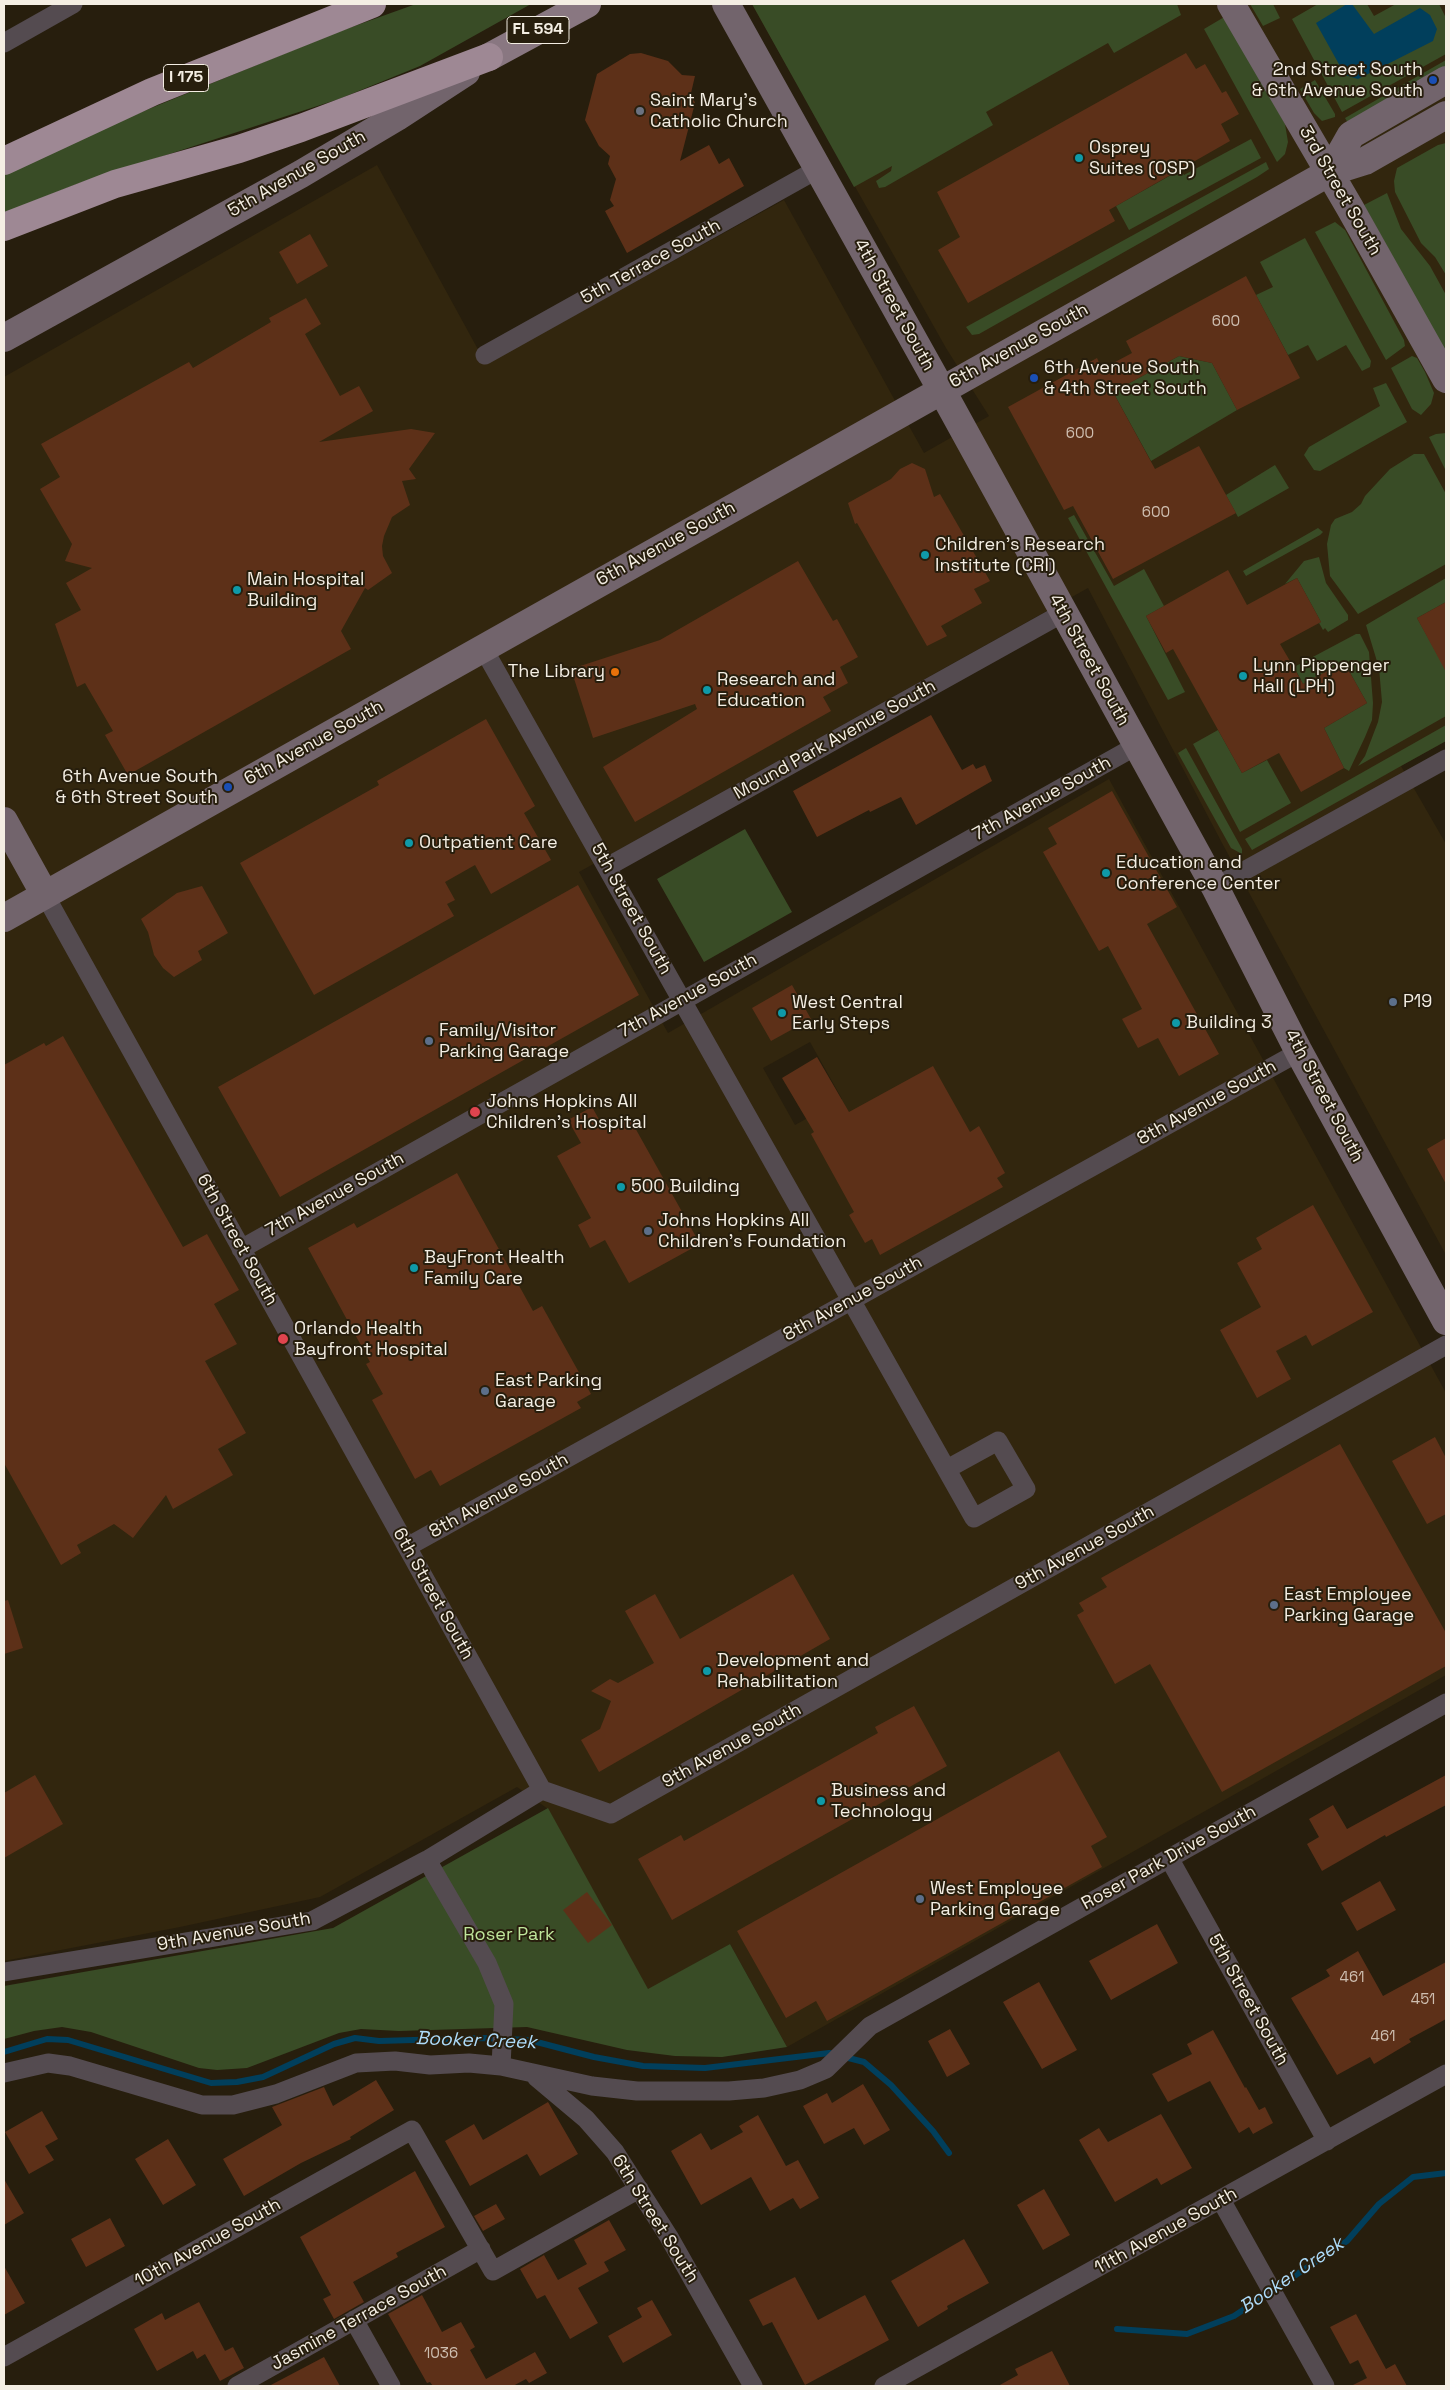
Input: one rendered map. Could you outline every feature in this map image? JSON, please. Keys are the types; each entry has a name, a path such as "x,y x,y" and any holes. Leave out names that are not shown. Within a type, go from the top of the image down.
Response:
{"highway":[{"name":"I 175","path":"4,161 152,92 372,4"},
{"path":"4,227 115,184 239,149 301,128 489,57"}],"main road":[{"name":"5th Avenue South","path":"489,57 586,4"}],"street":[{"path":"4,43 73,4"},
{"name":"4th Street South","path":"726,4 941,389 1214,887 1299,1052 1446,1320"},
{"name":"3rd Street South","path":"1231,4 1330,172 1446,379"},
{"name":"5th Avenue South","path":"4,338 301,174 397,117 489,57"},
{"path":"1330,172 1351,135 1446,80"},
{"name":"6th Avenue South","path":"4,918 941,389 1330,172 1365,161 1446,116"},
{"name":"5th Terrace South","path":"485,355 818,170"},
{"name":"Mound Park Avenue South","path":"607,867 1063,613"},
{"name":"5th Street South","path":"483,648 947,1470"},
{"name":"7th Avenue South","path":"241,1248 1136,746"},
{"path":"1214,887 1446,759"},
{"name":"6th Street South","path":"4,821 542,1790"},
{"name":"8th Avenue South","path":"407,1547 1299,1052"},
{"name":"9th Avenue South","path":"4,1972 312,1920 427,1860 542,1790 611,1814 1446,1345"},
{"name":"Roser Park Drive South","path":"4,2073 48,2063 70,2066 202,2105 233,2104 276,2094 356,2063 395,2061 430,2065 468,2063 502,2057 531,2073 592,2086 637,2092 691,2093 764,2088 800,2080 826,2069 870,2026 1446,1703"},
{"name":"5th Street South","path":"1169,1858 1328,2141"},
{"path":"427,1860 487,1963 504,2004 502,2057"},
{"name":"6th Street South","path":"531,2073 586,2119 615,2152 639,2189 753,2386"},
{"name":"11th Avenue South","path":"884,2386 1446,2074"},
{"name":"10th Avenue South","path":"4,2357 412,2130 480,2249"},
{"path":"480,2249 492,2271 639,2189"},
{"path":"1222,2200 1325,2386"},
{"name":"Jasmine Terrace South","path":"237,2386 480,2249"},
{"path":"354,2320 391,2386"}],"shaded area":[{"name":"Johns Hopkins All Children's Hospital","path":"752,4 1446,4 1446,741 1401,766 1446,844 1446,1255 1222,843 1088,588 579,872 668,1033 1109,779 1446,1393 1446,1675 787,2047 730,1944 648,1990 548,1809 517,1787 320,1897 180,1927 4,1961 4,377 377,165 486,364 784,200 924,453 989,416 946,348","holes":["810,1042 842,1099 795,1125 763,1068"]}],"green space":[{"path":"416,4 531,4 420,66 339,99 77,184 4,213 4,175 68,142 335,33"},
{"path":"752,4 1177,4 1181,15 1114,53 1108,43 986,112 993,125 885,187 879,188 876,181 891,171 892,166 854,187"},
{"path":"1250,4 1273,4 1280,18 1263,26"},
{"path":"1318,4 1367,4 1374,16 1396,4 1439,4 1446,18 1446,54 1342,112 1292,19"},
{"path":"1226,16 1285,124 1288,142 1285,154 1277,162 1204,29"},
{"path":"1446,60 1446,71 1348,123 1345,118"},
{"path":"1315,80 1335,117 1322,121 1314,113 1300,89"},
{"path":"1251,139 1261,158 1129,230 1116,206 1180,170 1184,175"},
{"path":"1446,143 1446,275 1435,257 1421,243 1395,192 1394,181 1397,168 1438,145"},
{"path":"1266,162 1269,169 1257,177 979,334 972,335 966,327"},
{"path":"1387,193 1401,229 1430,266 1446,295 1446,352 1364,205"},
{"path":"1335,222 1345,230 1404,340 1405,346 1386,360 1315,232"},
{"path":"1305,238 1371,361 1370,367 1362,371 1346,345 1317,361 1308,345 1288,355 1256,295 1273,287 1260,262"},
{"path":"1179,356 1212,363 1237,410 1151,461 1113,392"},
{"path":"1412,356 1417,358 1434,393 1431,404 1421,415 1412,409 1391,368"},
{"path":"1386,383 1407,422 1320,471 1314,470 1304,455 1309,447 1380,406 1373,388"},
{"path":"1446,433 1446,471 1429,437"},
{"path":"1414,454 1424,454 1446,494 1446,564 1358,614 1330,576 1327,544 1331,525 1335,519 1352,512 1361,504 1365,496 1390,469"},
{"path":"1275,465 1289,488 1238,517 1226,495"},
{"path":"1074,515 1114,586 1144,569 1164,606 1146,616 1185,692 1168,700 1068,518"},
{"path":"1318,528 1323,532 1320,535 1246,576 1243,571"},
{"path":"1319,557 1326,583 1348,615 1348,620 1328,632 1325,628 1323,630 1319,623 1321,622 1297,578 1285,584 1304,561"},
{"path":"1446,578 1446,602 1417,618 1441,661 1446,658 1446,716 1358,766 1365,756 1378,722 1382,702 1379,668 1366,625"},
{"path":"1356,634 1360,634 1369,652 1373,703 1372,720 1349,771 1344,768 1324,728 1367,703 1344,662 1303,684 1294,667"},
{"path":"1446,725 1446,741 1252,850 1245,839"},
{"path":"1218,730 1242,773 1267,760 1291,803 1240,832 1193,744"},
{"path":"1186,748 1242,849 1242,854 1231,848 1178,753"},
{"path":"745,829 792,912 704,962 657,879"},
{"name":"Roser Park","path":"548,1808 648,1989 730,1944 787,2047 722,2057 675,2056 627,2050 527,2027 399,2031 361,2029 339,2033 247,2068 217,2070 199,2068 91,2032 62,2027 34,2031 4,2039 4,1986 333,1928"}],"water":[{"path":"1347,4 1352,4 1374,34 1420,8 1430,15 1437,29 1433,41 1358,79 1345,75 1316,23"}],"building":[{"path":"641,53 668,61 682,75 695,76 691,93 695,103 680,161 709,145 719,164 729,158 744,186 627,253 605,211 614,206 610,200 616,179 608,164 610,156 599,146 585,120 597,74 630,54"},
{"name":"Osprey Suites (OSP)","path":"1186,53 1196,69 1205,64 1222,93 1226,91 1239,114 1221,124 1230,141 1109,210 1115,221 968,303 938,250 960,237 937,192"},
{"path":"310,234 328,266 297,284 279,252"},
{"path":"1246,276 1300,378 1237,410 1212,363 1179,356 1113,392 1155,469 1199,446 1236,513 1113,579 1073,506 1064,510 1008,407 1097,358 1102,369 1132,353 1126,341"},
{"path":"306,298 321,324 305,334 340,396 359,386 373,411 319,442 411,429 435,433 409,469 416,479 402,481 410,505 392,517 384,536 383,556 392,573 368,590 365,588 341,631 351,649 128,775 105,735 113,731 85,683 77,687 55,624 81,610 66,583 92,568 65,561 72,544 40,489 60,477 41,444 189,362 193,368 271,322 269,318"},
{"name":"Children's Research Institute (CRI)","path":"912,463 925,469 934,497 940,494 990,581 974,589 982,603 941,626 947,636 927,646 857,523 855,524 848,503 891,479 900,469"},
{"name":"Research and Education","path":"798,561 833,621 837,619 858,657 840,667 848,683 823,697 831,711 635,822 603,767 697,709 695,704 593,738 571,669 660,640"},
{"name":"Lynn Pippenger Hall (LPH)","path":"1228,570 1247,605 1297,578 1321,622 1280,644 1303,684 1344,662 1367,703 1324,728 1344,768 1301,792 1279,753 1242,773 1173,649 1166,653 1146,616"},
{"path":"1446,602 1446,672 1417,618"},
{"path":"931,715 962,770 973,764 976,769 985,765 992,781 916,825 901,797 870,812 869,810 817,837 793,791"},
{"name":"Outpatient Care","path":"486,719 535,806 524,813 551,860 491,894 475,865 445,882 455,900 447,904 454,916 314,995 240,863 379,785 377,781"},
{"name":"Education and Conference Center","path":"1112,791 1177,907 1147,924 1219,1054 1179,1076 1158,1038 1138,1048 1122,1019 1142,1009 1108,946 1099,951 1043,852 1057,844 1048,828"},
{"name":"Family/Visitor Parking Garage","path":"578,885 639,995 280,1197 218,1087"},
{"path":"202,886 228,933 198,951 202,960 174,977 163,968 154,955 148,932 141,919 177,893"},
{"name":"West Central Early Steps","path":"792,985 811,1019 771,1041 752,1008"},
{"path":"63,1036 183,1247 207,1234 239,1290 214,1304 237,1344 205,1361 246,1433 218,1449 233,1475 173,1509 166,1495 133,1538 114,1524 77,1545 81,1553 61,1565 4,1463 4,1065 44,1043 46,1046"},
{"path":"817,1057 849,1112 933,1066 970,1132 979,1126 1005,1173 997,1178 1003,1187 880,1255 872,1239 865,1243 849,1215 854,1212 811,1134 814,1132 782,1078"},
{"name":"500 Building","path":"592,1107 605,1130 629,1117 700,1244 629,1283 605,1240 590,1248 578,1225 591,1218 557,1156 581,1143 568,1120"},
{"path":"1446,1138 1446,1184 1427,1149"},
{"path":"457,1173 533,1311 542,1306 591,1394 577,1402 581,1408 440,1486 431,1470 415,1479 372,1400 383,1394 366,1364 370,1362 308,1248 354,1223 357,1228"},
{"path":"1313,1205 1373,1312 1312,1346 1306,1335 1276,1351 1291,1379 1257,1398 1220,1330 1261,1307 1237,1263 1262,1249 1256,1238"},
{"path":"1435,1437 1446,1458 1446,1514 1427,1524 1392,1461"},
{"name":"East Employee Parking Garage","path":"1340,1444 1446,1633 1446,1666 1222,1792 1150,1664 1115,1684 1077,1615 1084,1611 1079,1603 1107,1587 1101,1578"},
{"name":"Development and Rehabilitation","path":"793,1574 830,1639 599,1772 581,1740 600,1729 611,1701 591,1691 610,1679 618,1683 654,1663 625,1611 655,1594 680,1639"},
{"path":"8,1600 23,1648 4,1654 4,1601"},
{"name":"Business and Technology","path":"914,1706 947,1766 672,1920 638,1859 681,1835 684,1841 878,1733 875,1727"},
{"name":"West Employee Parking Garage","path":"1059,1751 1107,1837 1091,1846 1102,1867 827,2021 816,2001 786,2018 737,1931"},
{"path":"35,1775 63,1824 4,1858 4,1793"},
{"path":"1446,1775 1446,1805 1386,1837 1385,1835 1322,1871 1307,1844 1319,1837 1309,1819 1333,1805 1347,1829"},
{"path":"1380,1881 1396,1910 1357,1931 1341,1903"},
{"path":"587,1892 612,1925 588,1943 563,1910"},
{"path":"1157,1924 1178,1963 1111,2000 1089,1961"},
{"path":"1358,1951 1383,1996 1446,1962 1446,2019 1409,2039 1411,2042 1374,2064 1370,2057 1337,2075 1291,1998 1330,1976 1326,1970"},
{"path":"1039,1982 1077,2050 1042,2069 1003,2002"},
{"path":"950,2029 970,2064 947,2077 928,2041"},
{"path":"1213,2030 1259,2110 1265,2107 1273,2123 1253,2134 1249,2127 1239,2133 1210,2081 1168,2102 1152,2074 1192,2054 1187,2044"},
{"path":"376,2080 394,2110 350,2137 351,2139 301,2163 244,2196 223,2159 282,2125 272,2107 324,2087 333,2106"},
{"path":"863,2084 890,2130 864,2145 854,2128 824,2144 803,2106 827,2093 832,2103"},
{"path":"548,2102 578,2154 540,2176 527,2154 470,2186 445,2141 474,2124 483,2140"},
{"path":"42,2111 58,2139 45,2146 54,2160 29,2174 5,2132"},
{"path":"1161,2114 1192,2168 1161,2185 1157,2178 1115,2202 1079,2140 1099,2128 1108,2142"},
{"path":"758,2115 786,2166 798,2160 819,2198 800,2209 793,2198 770,2211 751,2177 701,2205 671,2151 701,2133 711,2150 743,2132 739,2126"},
{"path":"168,2139 196,2185 163,2205 135,2159"},
{"path":"415,2171 445,2227 396,2253 398,2257 353,2282 364,2302 334,2319 323,2299 331,2295 300,2237"},
{"path":"4,2179 24,2213 4,2225"},
{"path":"1044,2189 1070,2235 1043,2250 1017,2205"},
{"path":"496,2204 505,2219 483,2231 474,2216"},
{"path":"110,2218 125,2246 86,2267 71,2239"},
{"path":"609,2220 626,2250 604,2262 609,2271 578,2288 598,2323 570,2339 545,2295 537,2299 520,2269 544,2255 558,2280 587,2264 574,2240"},
{"path":"964,2239 989,2283 947,2306 948,2309 918,2327 891,2281"},
{"path":"4,2266 25,2303 4,2315"},
{"path":"795,2277 818,2320 865,2295 889,2340 805,2385 772,2322 763,2326 749,2300"},
{"path":"422,2295 442,2332 461,2322 475,2347 470,2350 486,2379 535,2352 547,2373 529,2383 526,2379 513,2386 433,2386 430,2382 427,2383 388,2314"},
{"path":"652,2300 672,2335 623,2363 608,2336 642,2317 637,2308"},
{"path":"199,2302 225,2351 233,2347 244,2368 220,2381 205,2354 197,2359 193,2351 157,2371 134,2329 162,2313 165,2320"},
{"path":"1356,2314 1386,2369 1395,2364 1407,2386 1351,2386 1367,2378 1358,2360 1350,2364 1330,2327"},
{"path":"1052,2351 1070,2386 998,2386 1018,2375 1015,2369"},
{"path":"324,2357 340,2386 269,2386"}],"waterway":[{"name":"Booker Creek","path":"4,2052 47,2039 68,2040 211,2083 237,2082 263,2077 334,2044 355,2038 379,2041 483,2038 529,2040 594,2057 643,2066 705,2068 829,2053 864,2062 891,2085 933,2131 949,2153"},
{"name":"Booker Creek","path":"1117,2329 1187,2334 1234,2316 1347,2241 1379,2204 1413,2177 1446,2173"}],"place":[{"name":"2nd Street South & 6th Avenue South","path":"1433,80"},
{"name":"Saint Mary's Catholic Church","path":"640,111"},
{"name":"Osprey Suites (OSP)","path":"1079,158"},
{"name":"6th Avenue South & 4th Street South","path":"1034,378"},
{"name":"Children's Research Institute (CRI)","path":"925,555"},
{"name":"Main Hospital Building","path":"237,590"},
{"name":"The Library","path":"615,672"},
{"name":"Lynn Pippenger Hall (LPH)","path":"1243,676"},
{"name":"Research and Education","path":"707,690"},
{"name":"6th Avenue South & 6th Street South","path":"228,787"},
{"name":"Outpatient Care","path":"409,843"},
{"name":"Education and Conference Center","path":"1106,873"},
{"name":"P19","path":"1393,1002"},
{"name":"West Central Early Steps","path":"782,1013"},
{"name":"Building 3","path":"1176,1023"},
{"name":"Family/Visitor Parking Garage","path":"429,1041"},
{"name":"Johns Hopkins All Children's Hospital","path":"475,1112"},
{"name":"500 Building","path":"621,1187"},
{"name":"Johns Hopkins All Children’s Foundation","path":"648,1231"},
{"name":"BayFront Health Family Care","path":"414,1268"},
{"name":"Orlando Health Bayfront Hospital","path":"283,1339"},
{"name":"East Parking Garage","path":"485,1391"},
{"name":"East Employee Parking Garage","path":"1274,1605"},
{"name":"Development and Rehabilitation","path":"707,1671"},
{"name":"Business and Technology","path":"821,1801"},
{"name":"West Employee Parking Garage","path":"920,1899"}]}
